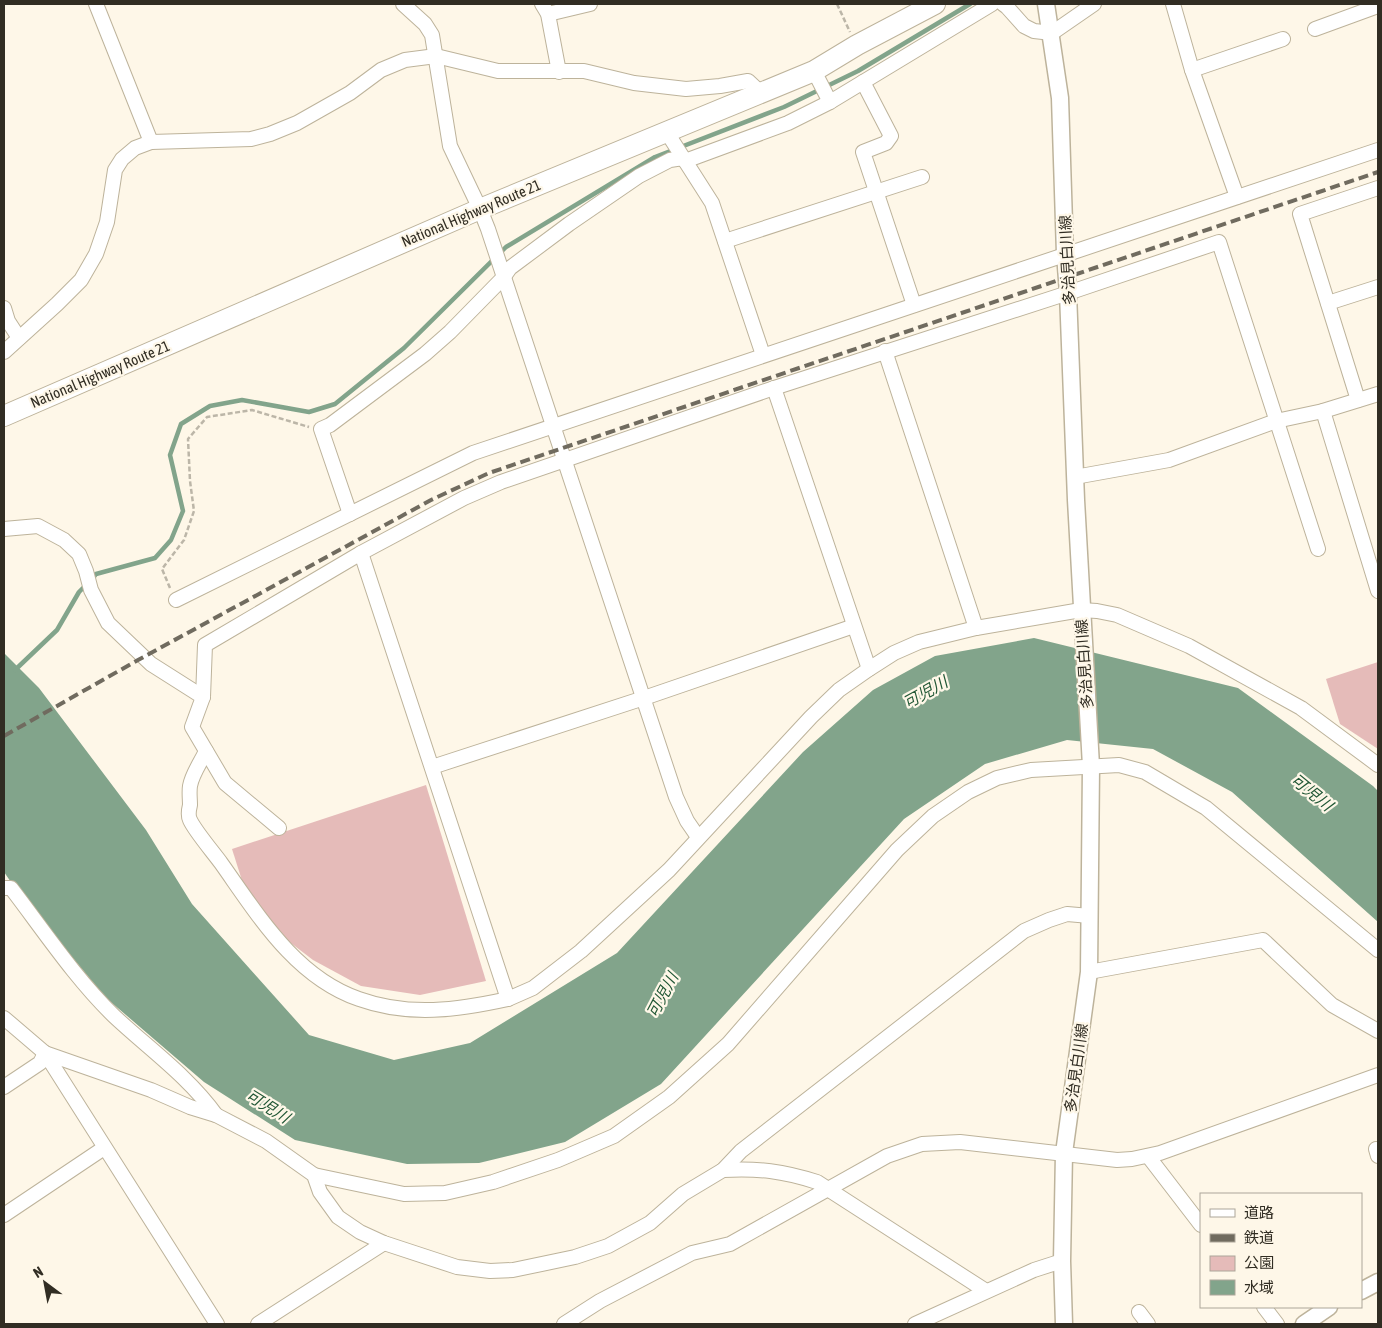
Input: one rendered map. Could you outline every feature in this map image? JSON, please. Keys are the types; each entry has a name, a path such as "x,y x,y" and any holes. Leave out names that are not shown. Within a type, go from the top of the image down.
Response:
{"highway":[{"name":"National Highway Route 21","path":"4,416 480,209 814,71 857,45 935,4"}],"main road":[{"name":"多治見白川線","path":"1046,4 1052,33 1060,98 1081,610 1091,766 1089,972 1064,1153 1062,1261 1064,1324"},
{"path":"1362,1290 1378,1282"},
{"path":"1304,1324 1328,1308"}],"street":[{"path":"96,4 151,142"},
{"path":"403,4 425,24 432,35 450,146 480,209 676,797 687,821 698,837"},
{"path":"559,72 545,9 590,4"},
{"path":"350,514 321,430 425,354 450,332 503,278 510,268 569,224 640,176 670,160 684,159 788,123 830,102 992,4"},
{"path":"1003,4 1008,7 1024,26 1034,32 1052,33 1094,4"},
{"path":"1173,4 1192,70 1237,197"},
{"path":"1316,29 1378,6"},
{"path":"1192,70 1283,39"},
{"path":"4,352 81,280 96,254 107,222 115,170 122,158 135,148 151,142 251,139 270,134 297,122 350,93 381,70 405,60 436,56 498,71 584,71 634,83 686,89 748,81 761,92"},
{"path":"814,71 830,102"},
{"path":"863,82 891,136 886,142 864,152 914,305"},
{"path":"666,131 712,204 763,355"},
{"path":"176,600 473,453 1378,150"},
{"path":"725,241 922,177"},
{"path":"1358,400 1300,214 1378,188"},
{"path":"279,828 225,783 192,727 203,698 205,645 361,553 464,498 501,482 774,388 1219,242 1318,549"},
{"path":"1328,303 1378,287"},
{"path":"4,308 8,321 19,338"},
{"path":"885,351 976,628"},
{"path":"774,388 869,668"},
{"path":"1075,477 1168,460 1276,421 1378,394"},
{"path":"1323,410 1378,591"},
{"path":"4,529 38,526 64,540 79,554 91,590 108,623 151,664 203,698"},
{"path":"361,553 508,999"},
{"path":"206,751 190,785 189,819 260,917 288,952 317,977 336,989 359,999 406,1010 430,1011 456,1009 508,999 533,988 581,951 669,870 811,717 840,690 869,668 894,653 918,642 976,628 1081,610 1117,615 1189,646 1301,708 1378,765"},
{"path":"432,767 644,698 854,626"},
{"path":"45,1053 216,1115 266,1141 314,1175 404,1194 445,1193 493,1182 558,1160 614,1136 669,1097 728,1044 897,850 933,816 968,792 997,778 1031,770 1119,765 1145,772 1206,808 1378,950"},
{"path":"4,888 11,888 84,984 203,1097 216,1115"},
{"path":"314,1175 320,1192 338,1217 360,1232 384,1243 457,1267 490,1271 513,1270 575,1257 608,1246 650,1223 683,1194 723,1170 741,1151 1024,931 1067,914 1090,916"},
{"path":"1089,972 1263,940 1332,1005 1378,1032"},
{"path":"4,1018 45,1053 217,1324"},
{"path":"4,1087 40,1063 45,1053"},
{"path":"564,1324 600,1301 692,1253 730,1244 886,1156 922,1144 960,1142 1116,1160 1132,1159 1148,1156 1378,1076"},
{"path":"4,1215 104,1148"},
{"path":"1148,1156 1200,1224"},
{"path":"723,1170 746,1169 788,1173 816,1182 986,1291"},
{"path":"258,1324 384,1243"},
{"path":"915,1324 1034,1270 1062,1261"},
{"path":"1265,1308 1277,1324"},
{"path":"1139,1312 1148,1324"}],"path":[{"path":"837,4 857,45"},
{"path":"176,600 162,569 184,540 194,511 188,439 207,417 252,410 321,430"}],"green space":[{"path":"1378,662 1378,749 1340,724 1326,679"},
{"path":"426,785 486,981 420,995 361,986 313,960 283,937 245,890 232,849"}],"water":[{"name":"可児川","path":"1034,638 1238,688 1373,786 1378,791 1378,922 1232,792 1153,749 1067,740 985,764 904,819 661,1084 565,1142 479,1163 407,1164 295,1140 204,1082 105,997 4,872 4,653 39,688 146,830 192,904 309,1035 394,1060 470,1043 617,953 803,752 873,690 935,656"}],"waterway":[{"path":"92,579 96,574 155,558 171,540 183,511 170,455 181,424 210,406 242,400 309,412 335,404 404,348 506,247 655,157 784,107 858,71 970,4"},
{"path":"15,670 57,630 79,592 86,585"}],"railway":[{"path":"4,736 138,660 431,500 489,473 1378,172"}]}
